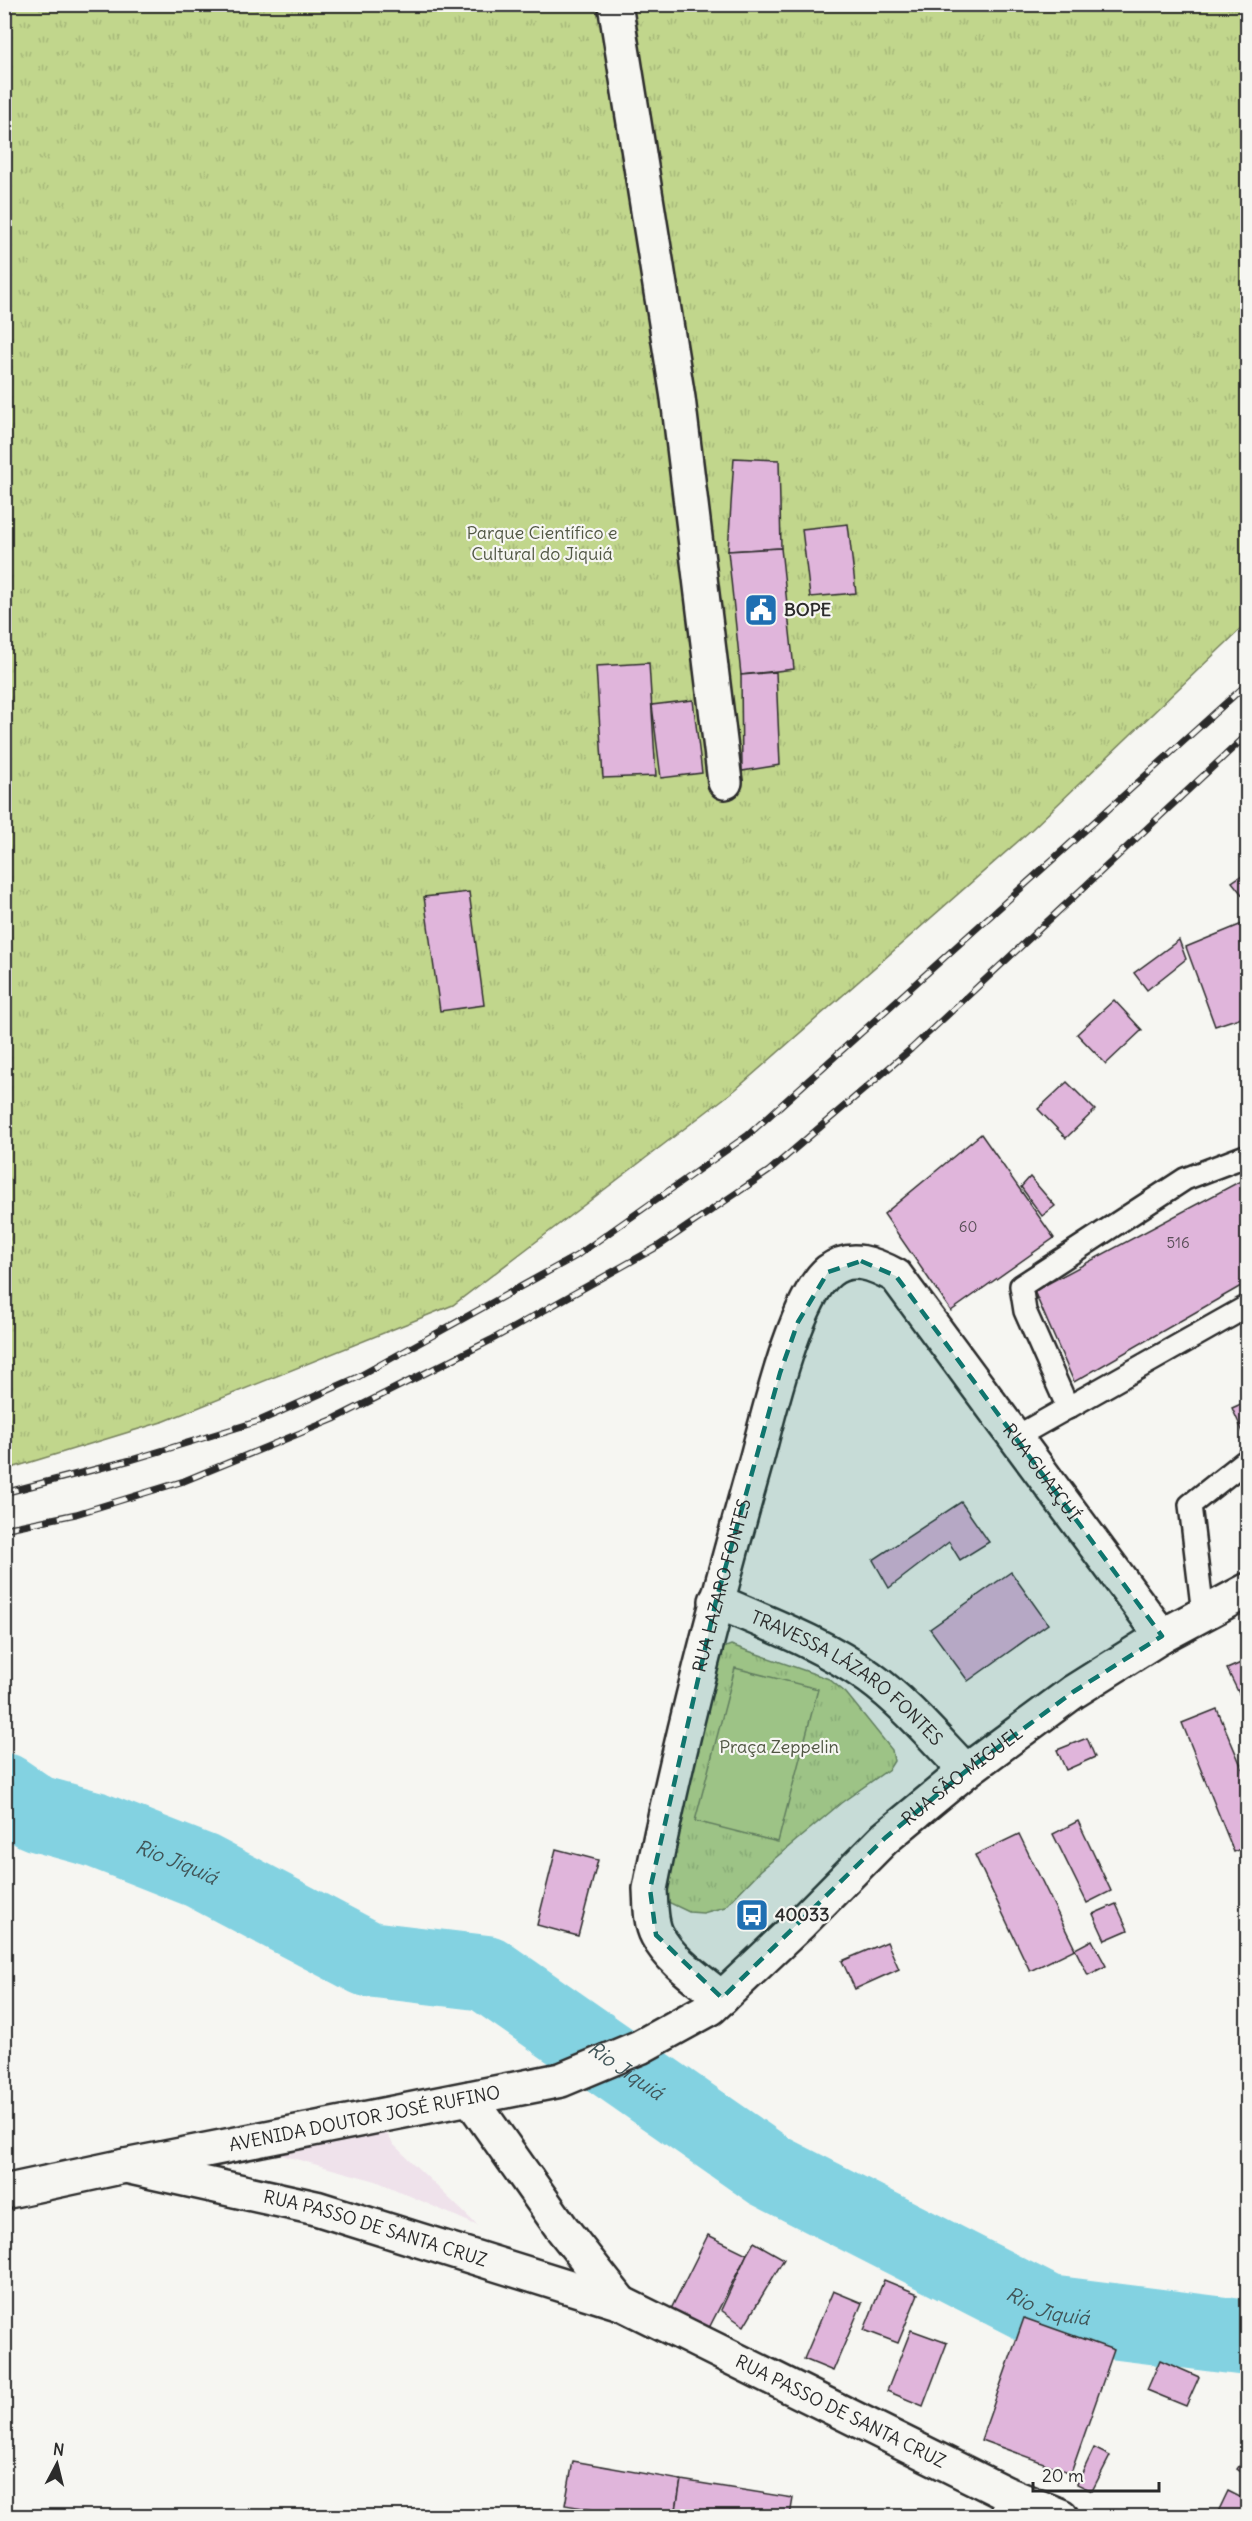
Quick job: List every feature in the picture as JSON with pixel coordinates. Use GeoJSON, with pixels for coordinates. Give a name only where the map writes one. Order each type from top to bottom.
{"type":"FeatureCollection","features":[{"type":"Feature","properties":{"kind":"street"},"geometry":{"type":"LineString","coordinates":[[615,4],[678,398],[725,782]]}},
{"type":"Feature","properties":{"kind":"street","name":"RUA LAZARO FONTES"},"geometry":{"type":"LineString","coordinates":[[716,2003],[656,1935],[651,1914],[650,1889],[716,1601],[780,1373],[798,1322],[812,1293],[828,1272],[845,1263],[861,1261],[876,1265],[896,1276],[922,1310]]}},
{"type":"Feature","properties":{"kind":"street","name":"RUA GUAIÇUÍ"},"geometry":{"type":"LineString","coordinates":[[922,1310],[1162,1636]]}},
{"type":"Feature","properties":{"kind":"street","name":"RUA SÃO MIGUEL"},"geometry":{"type":"LineString","coordinates":[[716,2003],[801,1923],[885,1838],[966,1771],[1073,1692],[1162,1636],[1248,1590]]}},
{"type":"Feature","properties":{"kind":"street","name":"TRAVESSA LÁZARO FONTES"},"geometry":{"type":"LineString","coordinates":[[716,1601],[817,1645],[870,1678],[907,1710],[966,1771]]}},
{"type":"Feature","properties":{"kind":"street","name":"AVENIDA DOUTOR JOSÉ RUFINO"},"geometry":{"type":"LineString","coordinates":[[4,2192],[561,2080],[640,2047],[716,2003]]}},
{"type":"Feature","properties":{"kind":"street","name":"RUA PASSO DE SANTA CRUZ"},"geometry":{"type":"LineString","coordinates":[[470,2098],[561,2226],[621,2303]]}},
{"type":"Feature","properties":{"kind":"street","name":"RUA PASSO DE SANTA CRUZ"},"geometry":{"type":"LineString","coordinates":[[125,2166],[316,2208],[621,2303],[1004,2505],[1062,2517]]}},
{"type":"Feature","properties":{"kind":"lane"},"geometry":{"type":"LineString","coordinates":[[1068,1408],[1025,1311],[1021,1286],[1185,1179],[1248,1155]]}},
{"type":"Feature","properties":{"kind":"lane"},"geometry":{"type":"LineString","coordinates":[[1016,1437],[1248,1306]]}},
{"type":"Feature","properties":{"kind":"lane"},"geometry":{"type":"LineString","coordinates":[[1203,1614],[1190,1505],[1248,1459]]}},
{"type":"Feature","properties":{"kind":"highlighted area"},"geometry":{"type":"Polygon","coordinates":[[[861,1261],[896,1276],[1162,1636],[1073,1692],[966,1771],[885,1838],[722,1998],[656,1935],[650,1889],[716,1601],[780,1373],[798,1322],[828,1272],[861,1261]]]}},
{"type":"Feature","properties":{"kind":"shaded area"},"geometry":{"type":"Polygon","coordinates":[[[381,2125],[394,2145],[478,2226],[376,2181],[241,2144],[381,2125]]]}},
{"type":"Feature","properties":{"kind":"green space","name":"Parque Científico e Cultural do Jiquiá"},"geometry":{"type":"Polygon","coordinates":[[[5,5],[1247,5],[1247,623],[1031,830],[735,1090],[453,1305],[165,1421],[5,1470],[5,5]]]}},
{"type":"Feature","properties":{"kind":"green space","name":"Praça Zeppelin"},"geometry":{"type":"Polygon","coordinates":[[[731,1645],[829,1679],[846,1693],[892,1750],[894,1761],[889,1769],[841,1803],[761,1870],[725,1907],[703,1913],[689,1912],[668,1902],[663,1895],[661,1870],[720,1649],[731,1645]]]}},
{"type":"Feature","properties":{"kind":"green space"},"geometry":{"type":"Polygon","coordinates":[[[735,1668],[818,1689],[778,1842],[695,1821],[735,1668]]]}},
{"type":"Feature","properties":{"kind":"building"},"geometry":{"type":"Polygon","coordinates":[[[734,458],[779,460],[781,548],[728,551],[734,458]]]}},
{"type":"Feature","properties":{"kind":"building"},"geometry":{"type":"Polygon","coordinates":[[[848,524],[856,593],[810,597],[802,529],[848,524]]]}},
{"type":"Feature","properties":{"kind":"building","name":"BOPE"},"geometry":{"type":"Polygon","coordinates":[[[781,548],[794,669],[741,675],[728,551],[781,548]]]}},
{"type":"Feature","properties":{"kind":"building"},"geometry":{"type":"Polygon","coordinates":[[[649,663],[656,776],[603,778],[596,666],[649,663]]]}},
{"type":"Feature","properties":{"kind":"building"},"geometry":{"type":"Polygon","coordinates":[[[776,672],[780,765],[742,771],[741,675],[776,672]]]}},
{"type":"Feature","properties":{"kind":"building"},"geometry":{"type":"Polygon","coordinates":[[[693,700],[702,773],[661,778],[652,705],[693,700]]]}},
{"type":"Feature","properties":{"kind":"building"},"geometry":{"type":"Polygon","coordinates":[[[1248,871],[1248,902],[1232,882],[1248,871]]]}},
{"type":"Feature","properties":{"kind":"building"},"geometry":{"type":"Polygon","coordinates":[[[469,892],[484,1005],[440,1011],[424,897],[469,892]]]}},
{"type":"Feature","properties":{"kind":"building"},"geometry":{"type":"Polygon","coordinates":[[[1242,924],[1248,935],[1248,1015],[1215,1026],[1186,947],[1242,924]]]}},
{"type":"Feature","properties":{"kind":"building"},"geometry":{"type":"Polygon","coordinates":[[[1179,940],[1186,959],[1147,990],[1134,973],[1179,940]]]}},
{"type":"Feature","properties":{"kind":"building"},"geometry":{"type":"Polygon","coordinates":[[[1114,1000],[1142,1030],[1106,1064],[1077,1034],[1114,1000]]]}},
{"type":"Feature","properties":{"kind":"building"},"geometry":{"type":"Polygon","coordinates":[[[1067,1082],[1095,1110],[1066,1138],[1038,1109],[1067,1082]]]}},
{"type":"Feature","properties":{"kind":"building"},"geometry":{"type":"Polygon","coordinates":[[[981,1134],[1054,1238],[951,1311],[884,1214],[981,1134]]]}},
{"type":"Feature","properties":{"kind":"building"},"geometry":{"type":"Polygon","coordinates":[[[1030,1177],[1055,1206],[1042,1216],[1021,1187],[1030,1177]]]}},
{"type":"Feature","properties":{"kind":"building"},"geometry":{"type":"Polygon","coordinates":[[[1248,1177],[1248,1282],[1074,1382],[1034,1291],[1248,1177]]]}},
{"type":"Feature","properties":{"kind":"building"},"geometry":{"type":"Polygon","coordinates":[[[1248,1401],[1248,1443],[1232,1408],[1248,1401]]]}},
{"type":"Feature","properties":{"kind":"building"},"geometry":{"type":"Polygon","coordinates":[[[961,1502],[989,1542],[960,1560],[949,1542],[889,1588],[873,1560],[961,1502]]]}},
{"type":"Feature","properties":{"kind":"building"},"geometry":{"type":"Polygon","coordinates":[[[1011,1572],[1048,1624],[968,1681],[930,1629],[1011,1572]]]}},
{"type":"Feature","properties":{"kind":"building"},"geometry":{"type":"Polygon","coordinates":[[[1248,1660],[1248,1712],[1227,1669],[1248,1660]]]}},
{"type":"Feature","properties":{"kind":"building"},"geometry":{"type":"Polygon","coordinates":[[[1217,1709],[1248,1782],[1248,1846],[1234,1852],[1182,1723],[1217,1709]]]}},
{"type":"Feature","properties":{"kind":"building"},"geometry":{"type":"Polygon","coordinates":[[[1087,1738],[1095,1757],[1066,1770],[1057,1750],[1087,1738]]]}},
{"type":"Feature","properties":{"kind":"building"},"geometry":{"type":"Polygon","coordinates":[[[1078,1821],[1111,1891],[1087,1903],[1053,1834],[1078,1821]]]}},
{"type":"Feature","properties":{"kind":"building"},"geometry":{"type":"Polygon","coordinates":[[[1019,1834],[1075,1949],[1030,1971],[975,1855],[1019,1834]]]}},
{"type":"Feature","properties":{"kind":"building"},"geometry":{"type":"Polygon","coordinates":[[[556,1849],[598,1860],[578,1936],[537,1925],[556,1849]]]}},
{"type":"Feature","properties":{"kind":"building"},"geometry":{"type":"Polygon","coordinates":[[[1116,1904],[1128,1930],[1105,1940],[1093,1914],[1116,1904]]]}},
{"type":"Feature","properties":{"kind":"building"},"geometry":{"type":"Polygon","coordinates":[[[1092,1940],[1106,1966],[1088,1975],[1075,1949],[1092,1940]]]}},
{"type":"Feature","properties":{"kind":"building"},"geometry":{"type":"Polygon","coordinates":[[[887,1942],[899,1969],[855,1989],[842,1961],[887,1942]]]}},
{"type":"Feature","properties":{"kind":"building"},"geometry":{"type":"Polygon","coordinates":[[[708,2235],[747,2254],[709,2328],[671,2309],[708,2235]]]}},
{"type":"Feature","properties":{"kind":"building"},"geometry":{"type":"Polygon","coordinates":[[[754,2242],[784,2259],[744,2326],[721,2310],[754,2242]]]}},
{"type":"Feature","properties":{"kind":"building"},"geometry":{"type":"Polygon","coordinates":[[[884,2280],[918,2294],[898,2343],[864,2330],[884,2280]]]}},
{"type":"Feature","properties":{"kind":"building"},"geometry":{"type":"Polygon","coordinates":[[[833,2291],[862,2303],[833,2371],[804,2359],[833,2291]]]}},
{"type":"Feature","properties":{"kind":"building"},"geometry":{"type":"Polygon","coordinates":[[[1024,2318],[1114,2350],[1071,2473],[981,2440],[1024,2318]]]}},
{"type":"Feature","properties":{"kind":"building"},"geometry":{"type":"Polygon","coordinates":[[[911,2330],[947,2343],[923,2406],[887,2391],[911,2330]]]}},
{"type":"Feature","properties":{"kind":"building"},"geometry":{"type":"Polygon","coordinates":[[[1160,2360],[1199,2377],[1186,2406],[1147,2390],[1160,2360]]]}},
{"type":"Feature","properties":{"kind":"building"},"geometry":{"type":"Polygon","coordinates":[[[1094,2448],[1110,2456],[1092,2491],[1077,2484],[1094,2448]]]}},
{"type":"Feature","properties":{"kind":"building"},"geometry":{"type":"Polygon","coordinates":[[[1248,2454],[1248,2477],[1237,2469],[1248,2454]]]}},
{"type":"Feature","properties":{"kind":"building"},"geometry":{"type":"Polygon","coordinates":[[[573,2461],[681,2480],[675,2516],[630,2516],[565,2505],[573,2461]]]}},
{"type":"Feature","properties":{"kind":"building"},"geometry":{"type":"Polygon","coordinates":[[[681,2480],[793,2498],[790,2516],[675,2516],[681,2480]]]}},
{"type":"Feature","properties":{"kind":"building"},"geometry":{"type":"Polygon","coordinates":[[[1228,2491],[1248,2501],[1248,2516],[1216,2516],[1228,2491]]]}},
{"type":"Feature","properties":{"kind":"waterway","name":"Rio Jiquiá"},"geometry":{"type":"LineString","coordinates":[[4,1791],[36,1813],[94,1829],[201,1871],[368,1959],[486,1973],[770,2171],[1048,2313],[1248,2338]]}},
{"type":"Feature","properties":{"kind":"railway"},"geometry":{"type":"LineString","coordinates":[[4,1493],[131,1460],[259,1421],[356,1378],[576,1256],[748,1135],[1248,683]]}},
{"type":"Feature","properties":{"kind":"railway"},"geometry":{"type":"LineString","coordinates":[[4,1529],[76,1514],[184,1481],[334,1419],[491,1340],[657,1247],[769,1171],[911,1049],[1248,734]]}},
{"type":"Feature","properties":{"kind":"place","name":"BOPE"},"geometry":{"type":"Point","coordinates":[761,610]}},
{"type":"Feature","properties":{"kind":"place","name":"40033"},"geometry":{"type":"Point","coordinates":[752,1915]}}]}
